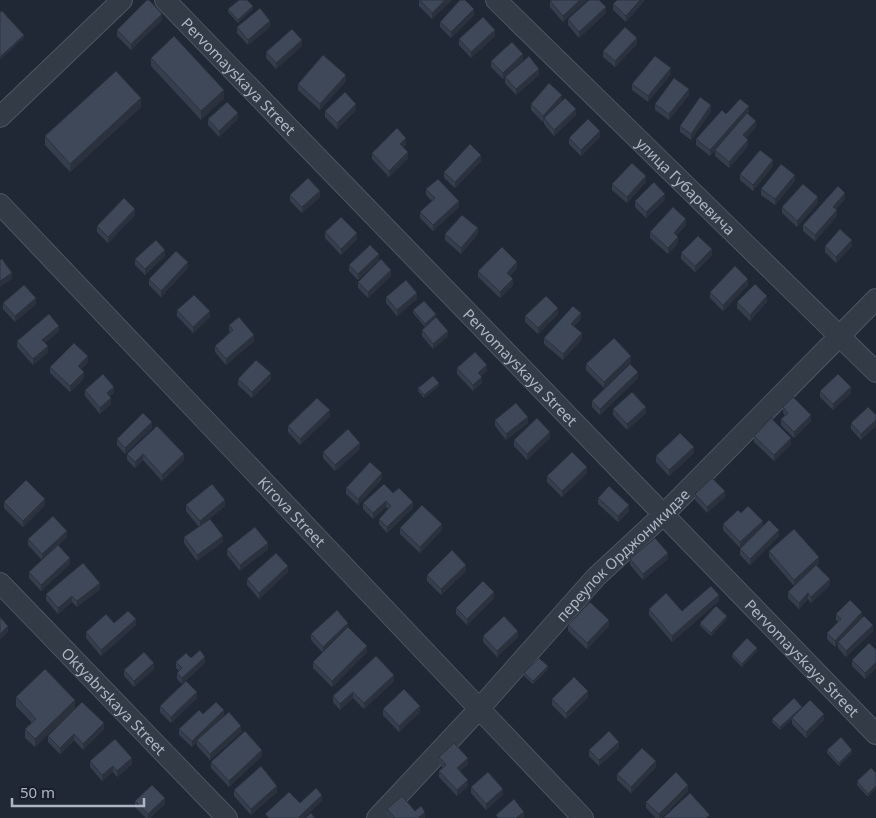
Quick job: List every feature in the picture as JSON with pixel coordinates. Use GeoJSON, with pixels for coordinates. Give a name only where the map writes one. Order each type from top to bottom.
{"type":"FeatureCollection","features":[{"type":"Feature","properties":{"kind":"street"},"geometry":{"type":"LineString","coordinates":[[0,117],[122,0]]}},
{"type":"Feature","properties":{"kind":"street","name":"Pervomayskaya Street"},"geometry":{"type":"LineString","coordinates":[[165,0],[876,734]]}},
{"type":"Feature","properties":{"kind":"street","name":"улица Губаревича"},"geometry":{"type":"LineString","coordinates":[[496,0],[876,372]]}},
{"type":"Feature","properties":{"kind":"street","name":"Kirova Street"},"geometry":{"type":"LineString","coordinates":[[0,204],[583,818]]}},
{"type":"Feature","properties":{"kind":"street","name":"переулок Орджоникидзе"},"geometry":{"type":"LineString","coordinates":[[377,818],[479,709],[596,577],[664,514],[876,298]]}},
{"type":"Feature","properties":{"kind":"street","name":"Oktyabrskaya Street"},"geometry":{"type":"LineString","coordinates":[[0,583],[227,818]]}},
{"type":"Feature","properties":{"kind":"building"},"geometry":{"type":"Polygon","coordinates":[[[147,0],[162,14],[131,44],[117,30],[147,0]]]}},
{"type":"Feature","properties":{"kind":"building"},"geometry":{"type":"Polygon","coordinates":[[[239,0],[247,0],[253,6],[238,20],[228,9],[239,0]]]}},
{"type":"Feature","properties":{"kind":"building"},"geometry":{"type":"Polygon","coordinates":[[[420,0],[445,0],[432,13],[420,0]]]}},
{"type":"Feature","properties":{"kind":"building"},"geometry":{"type":"Polygon","coordinates":[[[460,0],[465,0],[474,9],[451,32],[440,22],[460,0]]]}},
{"type":"Feature","properties":{"kind":"building"},"geometry":{"type":"Polygon","coordinates":[[[580,0],[563,16],[550,1],[580,0]]]}},
{"type":"Feature","properties":{"kind":"building"},"geometry":{"type":"Polygon","coordinates":[[[589,0],[599,0],[606,7],[579,32],[568,19],[589,0]]]}},
{"type":"Feature","properties":{"kind":"building"},"geometry":{"type":"Polygon","coordinates":[[[617,0],[640,0],[626,16],[613,4],[617,0]]]}},
{"type":"Feature","properties":{"kind":"building"},"geometry":{"type":"Polygon","coordinates":[[[260,8],[270,21],[248,40],[237,27],[260,8]]]}},
{"type":"Feature","properties":{"kind":"building"},"geometry":{"type":"Polygon","coordinates":[[[2,11],[24,35],[0,57],[0,12],[2,11]]]}},
{"type":"Feature","properties":{"kind":"building"},"geometry":{"type":"Polygon","coordinates":[[[483,17],[495,30],[471,52],[459,39],[483,17]]]}},
{"type":"Feature","properties":{"kind":"building"},"geometry":{"type":"Polygon","coordinates":[[[625,27],[637,38],[615,61],[603,51],[625,27]]]}},
{"type":"Feature","properties":{"kind":"building"},"geometry":{"type":"Polygon","coordinates":[[[292,29],[302,40],[276,63],[266,52],[292,29]]]}},
{"type":"Feature","properties":{"kind":"building"},"geometry":{"type":"Polygon","coordinates":[[[174,36],[224,90],[201,111],[151,58],[174,36]]]}},
{"type":"Feature","properties":{"kind":"building"},"geometry":{"type":"Polygon","coordinates":[[[512,42],[523,54],[503,73],[491,61],[512,42]]]}},
{"type":"Feature","properties":{"kind":"building"},"geometry":{"type":"Polygon","coordinates":[[[323,55],[346,75],[320,104],[298,84],[323,55]]]}},
{"type":"Feature","properties":{"kind":"building"},"geometry":{"type":"Polygon","coordinates":[[[529,56],[539,69],[516,89],[505,77],[529,56]]]}},
{"type":"Feature","properties":{"kind":"building"},"geometry":{"type":"Polygon","coordinates":[[[655,56],[671,68],[648,96],[632,84],[655,56]]]}},
{"type":"Feature","properties":{"kind":"building"},"geometry":{"type":"Polygon","coordinates":[[[116,71],[141,98],[70,164],[45,136],[116,71]]]}},
{"type":"Feature","properties":{"kind":"building"},"geometry":{"type":"Polygon","coordinates":[[[674,78],[689,89],[669,114],[655,104],[674,78]]]}},
{"type":"Feature","properties":{"kind":"building"},"geometry":{"type":"Polygon","coordinates":[[[549,83],[562,95],[543,116],[531,104],[549,83]]]}},
{"type":"Feature","properties":{"kind":"building"},"geometry":{"type":"Polygon","coordinates":[[[345,92],[356,104],[337,123],[325,111],[345,92]]]}},
{"type":"Feature","properties":{"kind":"building"},"geometry":{"type":"Polygon","coordinates":[[[700,97],[711,105],[691,134],[680,126],[700,97]]]}},
{"type":"Feature","properties":{"kind":"building"},"geometry":{"type":"Polygon","coordinates":[[[565,98],[576,109],[554,130],[544,118],[565,98]]]}},
{"type":"Feature","properties":{"kind":"building"},"geometry":{"type":"Polygon","coordinates":[[[740,99],[749,106],[710,150],[696,139],[722,110],[726,114],[740,99]]]}},
{"type":"Feature","properties":{"kind":"building"},"geometry":{"type":"Polygon","coordinates":[[[227,102],[238,113],[219,131],[208,119],[227,102]]]}},
{"type":"Feature","properties":{"kind":"building"},"geometry":{"type":"Polygon","coordinates":[[[747,113],[756,121],[743,135],[748,140],[729,162],[715,150],[747,113]]]}},
{"type":"Feature","properties":{"kind":"building"},"geometry":{"type":"Polygon","coordinates":[[[588,119],[600,131],[581,150],[569,138],[588,119]]]}},
{"type":"Feature","properties":{"kind":"building"},"geometry":{"type":"Polygon","coordinates":[[[397,128],[406,138],[400,144],[408,152],[389,171],[372,153],[397,128]]]}},
{"type":"Feature","properties":{"kind":"building"},"geometry":{"type":"Polygon","coordinates":[[[470,144],[481,155],[455,182],[444,172],[470,144]]]}},
{"type":"Feature","properties":{"kind":"building"},"geometry":{"type":"Polygon","coordinates":[[[760,150],[773,160],[753,185],[740,174],[760,150]]]}},
{"type":"Feature","properties":{"kind":"building"},"geometry":{"type":"Polygon","coordinates":[[[632,163],[646,176],[627,197],[612,184],[632,163]]]}},
{"type":"Feature","properties":{"kind":"building"},"geometry":{"type":"Polygon","coordinates":[[[781,164],[795,175],[775,199],[761,189],[781,164]]]}},
{"type":"Feature","properties":{"kind":"building"},"geometry":{"type":"Polygon","coordinates":[[[308,178],[320,191],[302,207],[290,195],[308,178]]]}},
{"type":"Feature","properties":{"kind":"building"},"geometry":{"type":"Polygon","coordinates":[[[438,179],[459,201],[433,225],[420,212],[435,198],[426,189],[438,179]]]}},
{"type":"Feature","properties":{"kind":"building"},"geometry":{"type":"Polygon","coordinates":[[[654,182],[665,194],[646,212],[635,201],[654,182]]]}},
{"type":"Feature","properties":{"kind":"building"},"geometry":{"type":"Polygon","coordinates":[[[803,184],[818,197],[797,221],[782,207],[803,184]]]}},
{"type":"Feature","properties":{"kind":"building"},"geometry":{"type":"Polygon","coordinates":[[[838,186],[845,193],[833,207],[837,210],[815,235],[803,225],[838,186]]]}},
{"type":"Feature","properties":{"kind":"building"},"geometry":{"type":"Polygon","coordinates":[[[124,198],[135,209],[108,237],[97,226],[124,198]]]}},
{"type":"Feature","properties":{"kind":"building"},"geometry":{"type":"Polygon","coordinates":[[[673,207],[686,219],[674,233],[678,237],[668,248],[650,232],[673,207]]]}},
{"type":"Feature","properties":{"kind":"building"},"geometry":{"type":"Polygon","coordinates":[[[462,215],[478,228],[461,248],[445,234],[462,215]]]}},
{"type":"Feature","properties":{"kind":"building"},"geometry":{"type":"Polygon","coordinates":[[[341,217],[357,233],[341,249],[325,232],[341,217]]]}},
{"type":"Feature","properties":{"kind":"building"},"geometry":{"type":"Polygon","coordinates":[[[840,229],[852,240],[836,257],[825,246],[840,229]]]}},
{"type":"Feature","properties":{"kind":"building"},"geometry":{"type":"Polygon","coordinates":[[[698,236],[712,249],[695,266],[681,253],[698,236]]]}},
{"type":"Feature","properties":{"kind":"building"},"geometry":{"type":"Polygon","coordinates":[[[156,240],[165,250],[145,269],[135,259],[156,240]]]}},
{"type":"Feature","properties":{"kind":"building"},"geometry":{"type":"Polygon","coordinates":[[[370,245],[379,254],[358,274],[349,265],[370,245]]]}},
{"type":"Feature","properties":{"kind":"building"},"geometry":{"type":"Polygon","coordinates":[[[502,247],[517,262],[507,273],[513,279],[500,292],[478,271],[502,247]]]}},
{"type":"Feature","properties":{"kind":"building"},"geometry":{"type":"Polygon","coordinates":[[[176,251],[188,262],[161,291],[149,279],[176,251]]]}},
{"type":"Feature","properties":{"kind":"building"},"geometry":{"type":"Polygon","coordinates":[[[2,259],[12,273],[0,281],[0,260],[2,259]]]}},
{"type":"Feature","properties":{"kind":"building"},"geometry":{"type":"Polygon","coordinates":[[[381,259],[391,270],[368,292],[358,282],[381,259]]]}},
{"type":"Feature","properties":{"kind":"building"},"geometry":{"type":"Polygon","coordinates":[[[735,266],[748,279],[723,305],[710,292],[735,266]]]}},
{"type":"Feature","properties":{"kind":"building"},"geometry":{"type":"Polygon","coordinates":[[[406,280],[417,293],[397,310],[386,297],[406,280]]]}},
{"type":"Feature","properties":{"kind":"building"},"geometry":{"type":"Polygon","coordinates":[[[755,284],[767,296],[750,315],[737,302],[755,284]]]}},
{"type":"Feature","properties":{"kind":"building"},"geometry":{"type":"Polygon","coordinates":[[[24,285],[36,298],[15,316],[3,303],[24,285]]]}},
{"type":"Feature","properties":{"kind":"building"},"geometry":{"type":"Polygon","coordinates":[[[194,295],[210,311],[193,327],[177,310],[194,295]]]}},
{"type":"Feature","properties":{"kind":"building"},"geometry":{"type":"Polygon","coordinates":[[[546,296],[558,308],[538,328],[525,316],[546,296]]]}},
{"type":"Feature","properties":{"kind":"building"},"geometry":{"type":"Polygon","coordinates":[[[424,301],[436,314],[425,324],[413,310],[424,301]]]}},
{"type":"Feature","properties":{"kind":"building"},"geometry":{"type":"Polygon","coordinates":[[[573,306],[581,313],[571,324],[582,333],[563,354],[544,338],[573,306]]]}},
{"type":"Feature","properties":{"kind":"building"},"geometry":{"type":"Polygon","coordinates":[[[49,314],[59,326],[42,340],[48,346],[33,359],[17,341],[49,314]]]}},
{"type":"Feature","properties":{"kind":"building"},"geometry":{"type":"Polygon","coordinates":[[[239,317],[254,335],[226,359],[215,346],[233,330],[229,325],[239,317]]]}},
{"type":"Feature","properties":{"kind":"building"},"geometry":{"type":"Polygon","coordinates":[[[436,317],[448,331],[433,344],[422,330],[436,317]]]}},
{"type":"Feature","properties":{"kind":"building"},"geometry":{"type":"Polygon","coordinates":[[[614,338],[631,356],[604,382],[586,364],[614,338]]]}},
{"type":"Feature","properties":{"kind":"building"},"geometry":{"type":"Polygon","coordinates":[[[74,343],[88,356],[78,366],[84,372],[70,386],[50,367],[74,343]]]}},
{"type":"Feature","properties":{"kind":"building"},"geometry":{"type":"Polygon","coordinates":[[[475,352],[487,365],[478,373],[482,377],[473,385],[457,368],[475,352]]]}},
{"type":"Feature","properties":{"kind":"building"},"geometry":{"type":"Polygon","coordinates":[[[256,360],[271,373],[252,392],[238,379],[256,360]]]}},
{"type":"Feature","properties":{"kind":"building"},"geometry":{"type":"Polygon","coordinates":[[[630,364],[638,372],[600,409],[592,401],[630,364]]]}},
{"type":"Feature","properties":{"kind":"building"},"geometry":{"type":"Polygon","coordinates":[[[103,374],[114,387],[107,393],[111,398],[100,408],[85,390],[103,374]]]}},
{"type":"Feature","properties":{"kind":"building"},"geometry":{"type":"Polygon","coordinates":[[[838,374],[851,387],[833,404],[820,391],[838,374]]]}},
{"type":"Feature","properties":{"kind":"building"},"geometry":{"type":"Polygon","coordinates":[[[433,376],[439,383],[424,395],[418,388],[433,376]]]}},
{"type":"Feature","properties":{"kind":"building"},"geometry":{"type":"Polygon","coordinates":[[[632,392],[646,407],[627,424],[613,409],[632,392]]]}},
{"type":"Feature","properties":{"kind":"building"},"geometry":{"type":"Polygon","coordinates":[[[793,397],[811,415],[794,432],[781,419],[788,413],[783,407],[793,397]]]}},
{"type":"Feature","properties":{"kind":"building"},"geometry":{"type":"Polygon","coordinates":[[[317,398],[330,410],[300,439],[288,426],[317,398]]]}},
{"type":"Feature","properties":{"kind":"building"},"geometry":{"type":"Polygon","coordinates":[[[516,403],[528,417],[506,434],[495,420],[516,403]]]}},
{"type":"Feature","properties":{"kind":"building"},"geometry":{"type":"Polygon","coordinates":[[[868,407],[876,415],[876,420],[861,434],[851,423],[868,407]]]}},
{"type":"Feature","properties":{"kind":"building"},"geometry":{"type":"Polygon","coordinates":[[[143,413],[152,422],[125,448],[117,439],[143,413]]]}},
{"type":"Feature","properties":{"kind":"building"},"geometry":{"type":"Polygon","coordinates":[[[537,418],[550,432],[527,454],[514,440],[537,418]]]}},
{"type":"Feature","properties":{"kind":"building"},"geometry":{"type":"Polygon","coordinates":[[[771,418],[791,438],[774,455],[754,436],[771,418]]]}},
{"type":"Feature","properties":{"kind":"building"},"geometry":{"type":"Polygon","coordinates":[[[157,426],[184,454],[162,475],[143,454],[135,462],[127,454],[157,426]]]}},
{"type":"Feature","properties":{"kind":"building"},"geometry":{"type":"Polygon","coordinates":[[[348,429],[360,443],[335,465],[323,452],[348,429]]]}},
{"type":"Feature","properties":{"kind":"building"},"geometry":{"type":"Polygon","coordinates":[[[680,433],[694,447],[669,470],[656,456],[680,433]]]}},
{"type":"Feature","properties":{"kind":"building"},"geometry":{"type":"Polygon","coordinates":[[[572,452],[587,467],[562,491],[547,476],[572,452]]]}},
{"type":"Feature","properties":{"kind":"building"},"geometry":{"type":"Polygon","coordinates":[[[370,462],[382,473],[358,499],[346,488],[370,462]]]}},
{"type":"Feature","properties":{"kind":"building"},"geometry":{"type":"Polygon","coordinates":[[[712,478],[725,491],[707,507],[695,494],[712,478]]]}},
{"type":"Feature","properties":{"kind":"building"},"geometry":{"type":"Polygon","coordinates":[[[26,480],[45,499],[23,521],[4,502],[26,480]]]}},
{"type":"Feature","properties":{"kind":"building"},"geometry":{"type":"Polygon","coordinates":[[[212,484],[225,500],[200,521],[186,505],[212,484]]]}},
{"type":"Feature","properties":{"kind":"building"},"geometry":{"type":"Polygon","coordinates":[[[384,484],[393,493],[399,488],[413,502],[387,527],[379,519],[391,506],[386,501],[373,513],[363,503],[384,484]]]}},
{"type":"Feature","properties":{"kind":"building"},"geometry":{"type":"Polygon","coordinates":[[[609,486],[629,505],[618,516],[598,498],[609,486]]]}},
{"type":"Feature","properties":{"kind":"building"},"geometry":{"type":"Polygon","coordinates":[[[422,505],[442,524],[420,547],[400,528],[422,505]]]}},
{"type":"Feature","properties":{"kind":"building"},"geometry":{"type":"Polygon","coordinates":[[[748,506],[763,521],[740,542],[723,524],[738,510],[741,513],[748,506]]]}},
{"type":"Feature","properties":{"kind":"building"},"geometry":{"type":"Polygon","coordinates":[[[53,516],[67,531],[42,554],[28,539],[53,516]]]}},
{"type":"Feature","properties":{"kind":"building"},"geometry":{"type":"Polygon","coordinates":[[[210,519],[223,536],[197,555],[184,537],[210,519]]]}},
{"type":"Feature","properties":{"kind":"building"},"geometry":{"type":"Polygon","coordinates":[[[769,520],[779,530],[750,559],[740,549],[769,520]]]}},
{"type":"Feature","properties":{"kind":"building"},"geometry":{"type":"Polygon","coordinates":[[[255,527],[268,543],[240,565],[227,549],[255,527]]]}},
{"type":"Feature","properties":{"kind":"building"},"geometry":{"type":"Polygon","coordinates":[[[794,529],[819,557],[794,580],[769,551],[794,529]]]}},
{"type":"Feature","properties":{"kind":"building"},"geometry":{"type":"Polygon","coordinates":[[[655,538],[668,553],[643,574],[630,559],[655,538]]]}},
{"type":"Feature","properties":{"kind":"building"},"geometry":{"type":"Polygon","coordinates":[[[58,545],[70,558],[41,585],[29,572],[58,545]]]}},
{"type":"Feature","properties":{"kind":"building"},"geometry":{"type":"Polygon","coordinates":[[[452,550],[466,565],[441,589],[427,575],[452,550]]]}},
{"type":"Feature","properties":{"kind":"building"},"geometry":{"type":"Polygon","coordinates":[[[276,553],[288,566],[259,593],[247,579],[276,553]]]}},
{"type":"Feature","properties":{"kind":"building"},"geometry":{"type":"Polygon","coordinates":[[[83,563],[100,583],[77,601],[72,596],[58,608],[46,594],[83,563]]]}},
{"type":"Feature","properties":{"kind":"building"},"geometry":{"type":"Polygon","coordinates":[[[816,565],[830,579],[811,597],[808,593],[799,603],[788,592],[816,565]]]}},
{"type":"Feature","properties":{"kind":"building"},"geometry":{"type":"Polygon","coordinates":[[[483,581],[494,592],[467,619],[456,608],[483,581]]]}},
{"type":"Feature","properties":{"kind":"building"},"geometry":{"type":"Polygon","coordinates":[[[711,586],[719,595],[672,636],[649,609],[666,593],[682,611],[711,586]]]}},
{"type":"Feature","properties":{"kind":"building"},"geometry":{"type":"Polygon","coordinates":[[[850,600],[862,612],[835,641],[827,633],[841,619],[836,614],[850,600]]]}},
{"type":"Feature","properties":{"kind":"building"},"geometry":{"type":"Polygon","coordinates":[[[590,602],[609,620],[587,643],[568,625],[590,602]]]}},
{"type":"Feature","properties":{"kind":"building"},"geometry":{"type":"Polygon","coordinates":[[[716,606],[727,616],[711,633],[700,623],[716,606]]]}},
{"type":"Feature","properties":{"kind":"building"},"geometry":{"type":"Polygon","coordinates":[[[337,610],[348,623],[323,647],[311,634],[337,610]]]}},
{"type":"Feature","properties":{"kind":"building"},"geometry":{"type":"Polygon","coordinates":[[[128,611],[136,619],[101,650],[86,632],[106,614],[114,623],[128,611]]]}},
{"type":"Feature","properties":{"kind":"building"},"geometry":{"type":"Polygon","coordinates":[[[504,616],[518,631],[497,651],[483,636],[504,616]]]}},
{"type":"Feature","properties":{"kind":"building"},"geometry":{"type":"Polygon","coordinates":[[[864,616],[873,625],[846,651],[838,642],[864,616]]]}},
{"type":"Feature","properties":{"kind":"building"},"geometry":{"type":"Polygon","coordinates":[[[0,617],[8,626],[0,634],[0,617]]]}},
{"type":"Feature","properties":{"kind":"building"},"geometry":{"type":"Polygon","coordinates":[[[348,627],[367,646],[332,681],[313,662],[348,627]]]}},
{"type":"Feature","properties":{"kind":"building"},"geometry":{"type":"Polygon","coordinates":[[[747,638],[757,648],[742,664],[732,654],[747,638]]]}},
{"type":"Feature","properties":{"kind":"building"},"geometry":{"type":"Polygon","coordinates":[[[869,643],[876,650],[876,662],[865,673],[852,660],[869,643]]]}},
{"type":"Feature","properties":{"kind":"building"},"geometry":{"type":"Polygon","coordinates":[[[200,650],[205,657],[182,678],[177,673],[182,668],[176,662],[186,653],[191,658],[200,650]]]}},
{"type":"Feature","properties":{"kind":"building"},"geometry":{"type":"Polygon","coordinates":[[[144,652],[154,663],[134,681],[124,670],[144,652]]]}},
{"type":"Feature","properties":{"kind":"building"},"geometry":{"type":"Polygon","coordinates":[[[376,656],[394,675],[364,703],[353,692],[340,704],[333,696],[376,656]]]}},
{"type":"Feature","properties":{"kind":"building"},"geometry":{"type":"Polygon","coordinates":[[[539,658],[548,666],[533,681],[524,673],[539,658]]]}},
{"type":"Feature","properties":{"kind":"building"},"geometry":{"type":"Polygon","coordinates":[[[45,669],[75,700],[35,739],[25,729],[36,719],[16,697],[45,669]]]}},
{"type":"Feature","properties":{"kind":"building"},"geometry":{"type":"Polygon","coordinates":[[[574,677],[588,691],[566,713],[552,699],[574,677]]]}},
{"type":"Feature","properties":{"kind":"building"},"geometry":{"type":"Polygon","coordinates":[[[186,681],[197,692],[171,717],[160,706],[186,681]]]}},
{"type":"Feature","properties":{"kind":"building"},"geometry":{"type":"Polygon","coordinates":[[[404,689],[420,706],[399,726],[383,709],[404,689]]]}},
{"type":"Feature","properties":{"kind":"building"},"geometry":{"type":"Polygon","coordinates":[[[794,698],[802,707],[780,727],[772,719],[794,698]]]}},
{"type":"Feature","properties":{"kind":"building"},"geometry":{"type":"Polygon","coordinates":[[[810,700],[824,714],[806,732],[792,718],[810,700]]]}},
{"type":"Feature","properties":{"kind":"building"},"geometry":{"type":"Polygon","coordinates":[[[82,702],[104,723],[83,744],[74,734],[60,748],[48,736],[82,702]]]}},
{"type":"Feature","properties":{"kind":"building"},"geometry":{"type":"Polygon","coordinates":[[[216,702],[224,710],[192,741],[179,729],[199,710],[203,714],[216,702]]]}},
{"type":"Feature","properties":{"kind":"building"},"geometry":{"type":"Polygon","coordinates":[[[229,712],[241,726],[210,754],[197,740],[229,712]]]}},
{"type":"Feature","properties":{"kind":"building"},"geometry":{"type":"Polygon","coordinates":[[[245,731],[262,750],[229,781],[211,762],[245,731]]]}},
{"type":"Feature","properties":{"kind":"building"},"geometry":{"type":"Polygon","coordinates":[[[609,731],[619,742],[599,760],[589,750],[609,731]]]}},
{"type":"Feature","properties":{"kind":"building"},"geometry":{"type":"Polygon","coordinates":[[[841,737],[852,750],[839,763],[827,750],[841,737]]]}},
{"type":"Feature","properties":{"kind":"building"},"geometry":{"type":"Polygon","coordinates":[[[115,739],[132,758],[117,771],[113,766],[102,775],[90,761],[115,739]]]}},
{"type":"Feature","properties":{"kind":"building"},"geometry":{"type":"Polygon","coordinates":[[[454,743],[468,758],[457,768],[468,780],[457,790],[439,771],[446,765],[439,757],[454,743]]]}},
{"type":"Feature","properties":{"kind":"building"},"geometry":{"type":"Polygon","coordinates":[[[642,748],[656,761],[631,787],[617,774],[642,748]]]}},
{"type":"Feature","properties":{"kind":"building"},"geometry":{"type":"Polygon","coordinates":[[[261,766],[277,786],[251,809],[234,790],[261,766]]]}},
{"type":"Feature","properties":{"kind":"building"},"geometry":{"type":"Polygon","coordinates":[[[871,768],[876,773],[876,786],[868,794],[857,781],[871,768]]]}},
{"type":"Feature","properties":{"kind":"building"},"geometry":{"type":"Polygon","coordinates":[[[488,772],[503,789],[486,804],[471,787],[488,772]]]}},
{"type":"Feature","properties":{"kind":"building"},"geometry":{"type":"Polygon","coordinates":[[[676,772],[688,785],[659,814],[646,802],[676,772]]]}},
{"type":"Feature","properties":{"kind":"building"},"geometry":{"type":"Polygon","coordinates":[[[152,785],[165,798],[148,814],[135,801],[152,785]]]}},
{"type":"Feature","properties":{"kind":"building"},"geometry":{"type":"Polygon","coordinates":[[[316,788],[322,795],[298,818],[269,818],[265,814],[289,792],[300,803],[316,788]]]}},
{"type":"Feature","properties":{"kind":"building"},"geometry":{"type":"Polygon","coordinates":[[[690,793],[710,815],[706,818],[663,818],[690,793]]]}},
{"type":"Feature","properties":{"kind":"building"},"geometry":{"type":"Polygon","coordinates":[[[402,796],[415,811],[421,806],[425,812],[418,818],[395,818],[387,809],[402,796]]]}},
{"type":"Feature","properties":{"kind":"building"},"geometry":{"type":"Polygon","coordinates":[[[514,799],[524,812],[516,818],[498,818],[496,815],[514,799]]]}},
{"type":"Feature","properties":{"kind":"building"},"geometry":{"type":"Polygon","coordinates":[[[311,813],[315,818],[305,818],[311,813]]]}}]}
